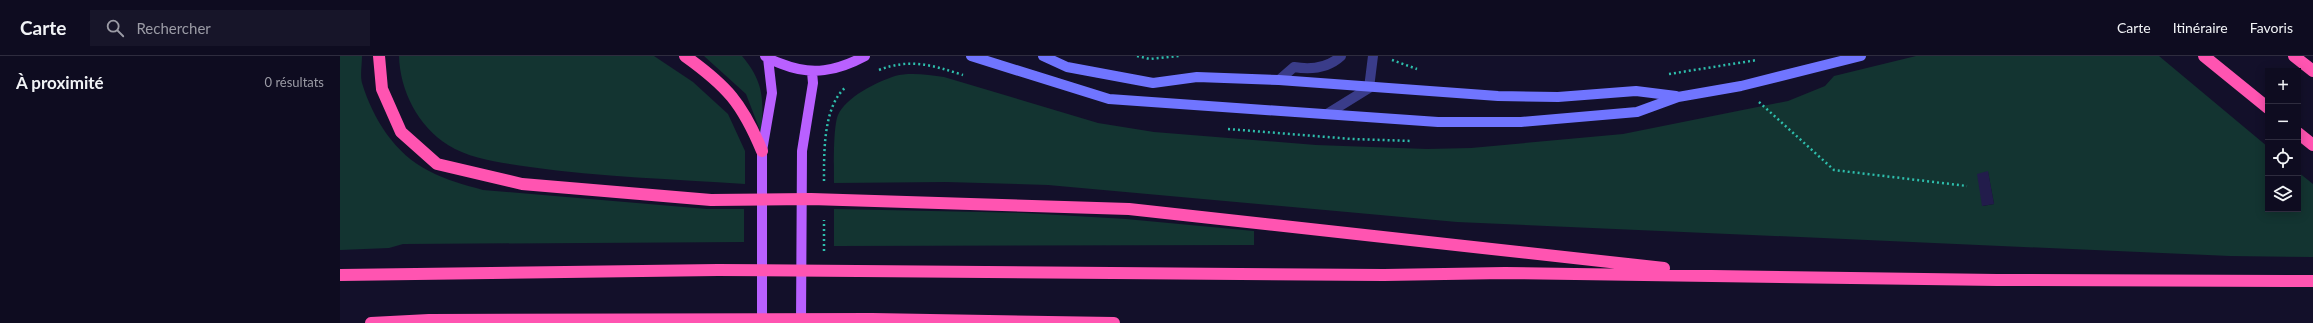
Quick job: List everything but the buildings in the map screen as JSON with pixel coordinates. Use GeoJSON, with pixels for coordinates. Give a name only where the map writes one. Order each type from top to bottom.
{"type":"FeatureCollection","features":[{"type":"Feature","properties":{"kind":"highway"},"geometry":{"type":"LineString","coordinates":[[378,56],[382,89],[401,132],[437,164],[522,184],[711,200],[811,198],[1129,209],[1733,276]]}},
{"type":"Feature","properties":{"kind":"highway"},"geometry":{"type":"LineString","coordinates":[[685,56],[715,77],[736,100],[749,120],[762,151]]}},
{"type":"Feature","properties":{"kind":"highway"},"geometry":{"type":"LineString","coordinates":[[2204,56],[2265,106]]}},
{"type":"Feature","properties":{"kind":"highway"},"geometry":{"type":"LineString","coordinates":[[2294,56],[2313,71]]}},
{"type":"Feature","properties":{"kind":"highway"},"geometry":{"type":"LineString","coordinates":[[2301,135],[2313,145]]}},
{"type":"Feature","properties":{"kind":"highway"},"geometry":{"type":"LineString","coordinates":[[340,276],[726,270],[2313,281]]}},
{"type":"Feature","properties":{"kind":"highway"},"geometry":{"type":"LineString","coordinates":[[371,323],[429,320],[872,319],[1114,323]]}},
{"type":"Feature","properties":{"kind":"main road"},"geometry":{"type":"LineString","coordinates":[[767,57],[795,69],[812,72],[837,68],[865,56]]}},
{"type":"Feature","properties":{"kind":"main road"},"geometry":{"type":"LineString","coordinates":[[972,56],[1109,99],[1210,108],[1438,122],[1521,122],[1637,112],[1678,96],[1741,86],[1861,56]]}},
{"type":"Feature","properties":{"kind":"main road"},"geometry":{"type":"LineString","coordinates":[[1044,56],[1067,67],[1153,83],[1197,77],[1279,80],[1369,88],[1498,96],[1558,97],[1636,91],[1678,96]]}},
{"type":"Feature","properties":{"kind":"main road"},"geometry":{"type":"LineString","coordinates":[[762,323],[762,151],[772,93],[767,57]]}},
{"type":"Feature","properties":{"kind":"main road"},"geometry":{"type":"LineString","coordinates":[[801,323],[802,151],[812,83],[812,72]]}},
{"type":"Feature","properties":{"kind":"lane"},"geometry":{"type":"LineString","coordinates":[[1279,80],[1294,67],[1309,69],[1333,64],[1341,56]]}},
{"type":"Feature","properties":{"kind":"lane"},"geometry":{"type":"LineString","coordinates":[[1327,114],[1369,88],[1373,56]]}},
{"type":"Feature","properties":{"kind":"path"},"geometry":{"type":"LineString","coordinates":[[1137,56],[1150,59],[1179,56]]}},
{"type":"Feature","properties":{"kind":"path"},"geometry":{"type":"LineString","coordinates":[[1388,59],[1425,72]]}},
{"type":"Feature","properties":{"kind":"path"},"geometry":{"type":"LineString","coordinates":[[1741,86],[1834,170],[1967,186]]}},
{"type":"Feature","properties":{"kind":"path"},"geometry":{"type":"LineString","coordinates":[[824,151],[824,182]]}},
{"type":"Feature","properties":{"kind":"path"},"geometry":{"type":"LineString","coordinates":[[824,214],[824,253]]}},
{"type":"Feature","properties":{"kind":"green space"},"geometry":{"type":"Polygon","coordinates":[[[340,56],[362,56],[362,83],[372,110],[379,122],[396,145],[406,155],[417,164],[435,174],[483,190],[707,209],[744,209],[744,242],[403,244],[389,248],[340,250],[340,56]]]}},
{"type":"Feature","properties":{"kind":"green space"},"geometry":{"type":"Polygon","coordinates":[[[399,56],[654,56],[693,82],[728,114],[745,151],[745,184],[557,170],[499,162],[467,154],[448,145],[437,137],[420,118],[407,95],[400,69],[399,56]]]}},
{"type":"Feature","properties":{"kind":"green space"},"geometry":{"type":"Polygon","coordinates":[[[704,56],[742,56],[749,65],[755,74],[761,92],[761,133],[746,94],[704,56]]]}},
{"type":"Feature","properties":{"kind":"green space"},"geometry":{"type":"Polygon","coordinates":[[[1916,56],[2159,56],[2265,144],[2265,212],[2301,212],[2301,174],[2313,184],[2313,257],[2230,256],[1457,222],[1048,185],[946,182],[834,183],[835,129],[838,115],[842,108],[855,96],[880,82],[895,76],[907,74],[944,77],[1098,123],[1154,132],[1316,145],[1427,149],[1471,148],[1623,134],[1788,101],[1825,86],[1834,76],[1916,56]],[[1988,172],[1983,206],[1994,204],[1988,172]]]}},
{"type":"Feature","properties":{"kind":"green space"},"geometry":{"type":"Polygon","coordinates":[[[834,209],[1024,213],[1126,219],[1254,231],[1254,245],[834,246],[834,209]]]}}]}
